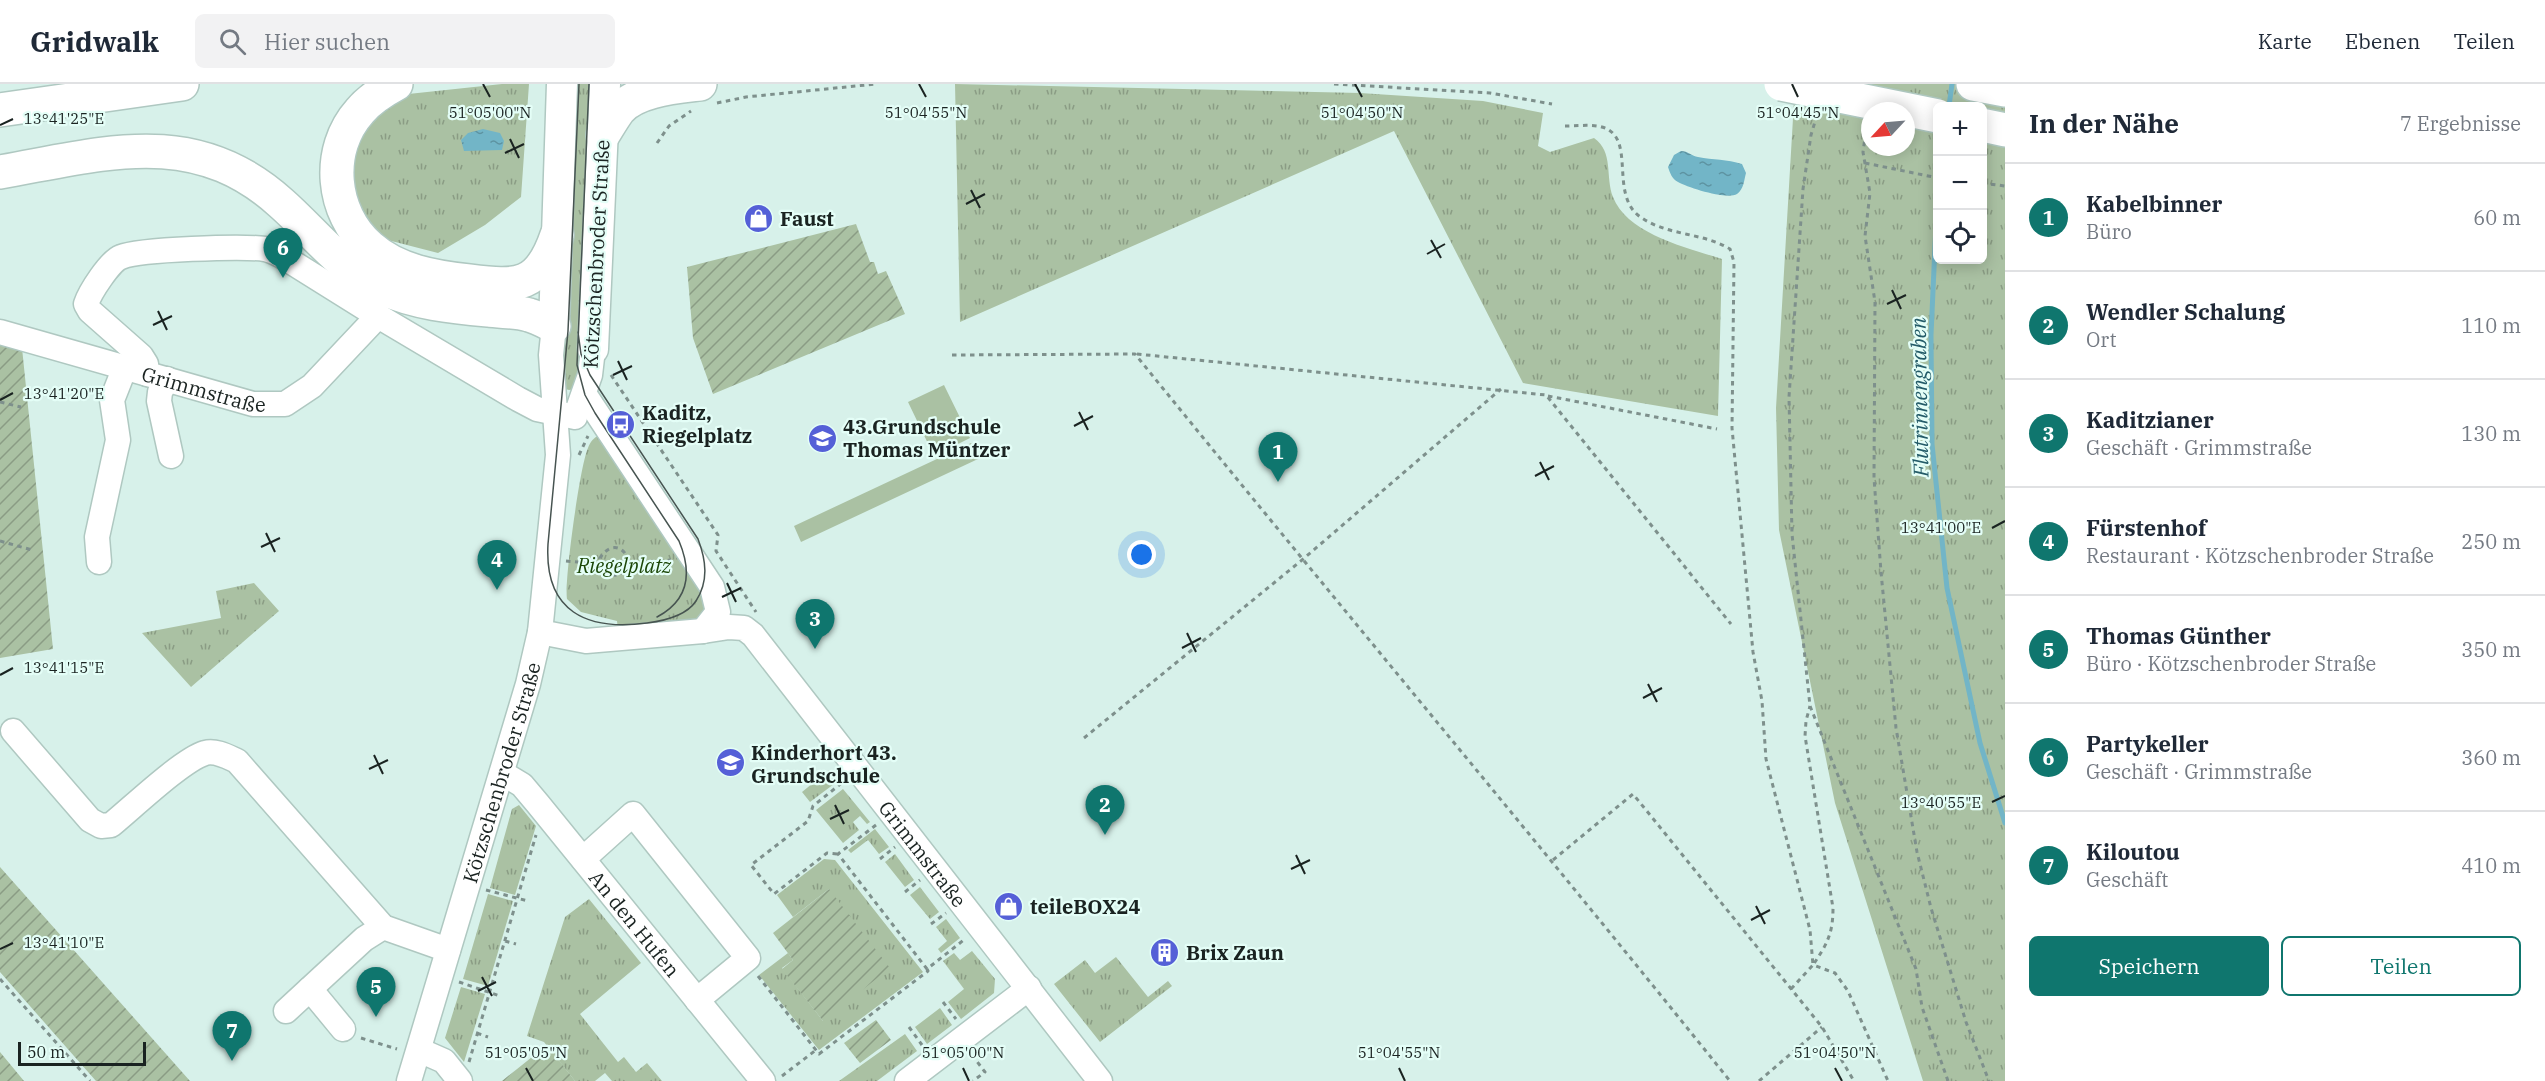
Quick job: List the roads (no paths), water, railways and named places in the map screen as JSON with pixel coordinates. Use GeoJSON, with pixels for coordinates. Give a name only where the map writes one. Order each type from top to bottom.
{"type":"FeatureCollection","features":[{"type":"Feature","properties":{"kind":"highway"},"geometry":{"type":"LineString","coordinates":[[0,110],[182,84]]}},
{"type":"Feature","properties":{"kind":"highway"},"geometry":{"type":"LineString","coordinates":[[396,84],[378,94],[360,110],[347,130],[338,156],[337,183],[344,210],[360,237],[370,248],[398,265],[428,275],[508,284],[522,282],[538,271],[552,251],[557,235]]}},
{"type":"Feature","properties":{"kind":"highway"},"geometry":{"type":"LineString","coordinates":[[1780,84],[1933,115]]}},
{"type":"Feature","properties":{"kind":"highway"},"geometry":{"type":"LineString","coordinates":[[1973,84],[2005,90]]}},
{"type":"Feature","properties":{"kind":"highway"},"geometry":{"type":"LineString","coordinates":[[603,135],[618,111],[628,101],[643,95],[703,98]]}},
{"type":"Feature","properties":{"kind":"highway"},"geometry":{"type":"LineString","coordinates":[[1987,126],[2005,130]]}},
{"type":"Feature","properties":{"kind":"highway"},"geometry":{"type":"LineString","coordinates":[[0,172],[117,152],[151,150],[191,155],[213,161],[254,181],[289,209],[352,272],[381,288],[414,300],[528,314],[554,326]]}},
{"type":"Feature","properties":{"kind":"main road","name":"Kötzschenbroder Straße"},"geometry":{"type":"LineString","coordinates":[[554,326],[562,84]]}},
{"type":"Feature","properties":{"kind":"main road","name":"Kötzschenbroder Straße"},"geometry":{"type":"LineString","coordinates":[[593,349],[605,84]]}},
{"type":"Feature","properties":{"kind":"street"},"geometry":{"type":"LineString","coordinates":[[171,456],[159,401],[160,392],[146,373],[146,364],[141,356],[90,311],[86,304],[111,264],[120,257],[139,253],[266,249],[282,256],[518,399],[537,409],[564,415]]}},
{"type":"Feature","properties":{"kind":"street","name":"Grimmstraße"},"geometry":{"type":"LineString","coordinates":[[0,332],[254,404],[285,404],[312,386],[378,316]]}},
{"type":"Feature","properties":{"kind":"street","name":"Kötzschenbroder Straße"},"geometry":{"type":"LineString","coordinates":[[409,1081],[408,1049],[441,975],[528,684],[540,632],[564,415],[551,356],[554,326]]}},
{"type":"Feature","properties":{"kind":"street","name":"Kötzschenbroder Straße"},"geometry":{"type":"LineString","coordinates":[[564,415],[585,395],[593,349]]}},
{"type":"Feature","properties":{"kind":"street"},"geometry":{"type":"LineString","coordinates":[[99,562],[97,537],[118,440],[112,400],[146,373]]}},
{"type":"Feature","properties":{"kind":"street"},"geometry":{"type":"LineString","coordinates":[[540,632],[586,640],[703,631],[718,612],[712,587],[585,395]]}},
{"type":"Feature","properties":{"kind":"street","name":"Grimmstraße"},"geometry":{"type":"LineString","coordinates":[[703,631],[729,627],[744,628],[753,635],[1100,1081]]}},
{"type":"Feature","properties":{"kind":"street"},"geometry":{"type":"LineString","coordinates":[[13,731],[90,820],[101,826],[111,825],[187,762],[207,752],[223,754],[237,761],[382,927],[448,950]]}},
{"type":"Feature","properties":{"kind":"street","name":"An den Hufen"},"geometry":{"type":"LineString","coordinates":[[502,773],[522,785],[544,810],[763,1081]]}},
{"type":"Feature","properties":{"kind":"street"},"geometry":{"type":"LineString","coordinates":[[583,859],[633,814],[747,958],[697,1000]]}},
{"type":"Feature","properties":{"kind":"street"},"geometry":{"type":"LineString","coordinates":[[286,1011],[364,939],[382,927]]}},
{"type":"Feature","properties":{"kind":"street"},"geometry":{"type":"LineString","coordinates":[[907,1081],[1029,988]]}},
{"type":"Feature","properties":{"kind":"street"},"geometry":{"type":"LineString","coordinates":[[310,989],[343,1029]]}},
{"type":"Feature","properties":{"kind":"street"},"geometry":{"type":"LineString","coordinates":[[408,1049],[444,1061],[463,1076]]}},
{"type":"Feature","properties":{"kind":"water"},"geometry":{"type":"Polygon","coordinates":[[[483,129],[500,133],[504,141],[502,150],[464,151],[461,140],[468,133],[483,129]]]}},
{"type":"Feature","properties":{"kind":"water"},"geometry":{"type":"Polygon","coordinates":[[[1681,151],[1698,157],[1742,164],[1746,173],[1741,190],[1737,194],[1725,196],[1676,181],[1668,167],[1674,155],[1681,151]]]}},
{"type":"Feature","properties":{"kind":"waterway","name":"Flutrinnengraben"},"geometry":{"type":"LineString","coordinates":[[1950,102],[1952,84]]}},
{"type":"Feature","properties":{"kind":"waterway","name":"Flutrinnengraben"},"geometry":{"type":"LineString","coordinates":[[1937,210],[1931,335],[1932,444],[1947,588],[1980,743],[2005,823]]}},
{"type":"Feature","properties":{"kind":"tram line"},"geometry":{"type":"LineString","coordinates":[[578,332],[581,354],[590,375],[698,539],[701,547],[705,570],[700,593],[692,606],[667,619],[625,625],[606,624],[588,619],[574,612],[562,601],[553,586],[549,567],[548,544],[568,331],[579,84]]}},
{"type":"Feature","properties":{"kind":"tram line"},"geometry":{"type":"LineString","coordinates":[[589,84],[577,365],[585,395],[595,413],[679,541],[683,552],[686,564],[685,584],[676,602],[657,617]]}},
{"type":"Feature","properties":{"kind":"place","name":"Faust"},"geometry":{"type":"Point","coordinates":[759,218]}},
{"type":"Feature","properties":{"kind":"place","name":"Partykeller"},"geometry":{"type":"Point","coordinates":[283,278]}},
{"type":"Feature","properties":{"kind":"place","name":"Kaditz, Riegelplatz"},"geometry":{"type":"Point","coordinates":[621,424]}},
{"type":"Feature","properties":{"kind":"place","name":"43.Grundschule Thomas Müntzer"},"geometry":{"type":"Point","coordinates":[822,438]}},
{"type":"Feature","properties":{"kind":"place","name":"Kabelbinner"},"geometry":{"type":"Point","coordinates":[1278,482]}},
{"type":"Feature","properties":{"kind":"place","name":"Fürstenhof"},"geometry":{"type":"Point","coordinates":[497,590]}},
{"type":"Feature","properties":{"kind":"place","name":"Kaditzianer"},"geometry":{"type":"Point","coordinates":[815,649]}},
{"type":"Feature","properties":{"kind":"place","name":"Kinderhort 43. Grundschule"},"geometry":{"type":"Point","coordinates":[730,763]}},
{"type":"Feature","properties":{"kind":"place","name":"Wendler Schalung"},"geometry":{"type":"Point","coordinates":[1105,835]}},
{"type":"Feature","properties":{"kind":"place","name":"teileBOX24"},"geometry":{"type":"Point","coordinates":[1009,906]}},
{"type":"Feature","properties":{"kind":"place","name":"Brix Zaun"},"geometry":{"type":"Point","coordinates":[1165,952]}},
{"type":"Feature","properties":{"kind":"place","name":"Thomas Günther"},"geometry":{"type":"Point","coordinates":[376,1017]}},
{"type":"Feature","properties":{"kind":"place","name":"Kiloutou"},"geometry":{"type":"Point","coordinates":[232,1061]}},
{"type":"Feature","properties":{"kind":"park label","name":"Riegelplatz"},"geometry":{"type":"Point","coordinates":[624,565]}}]}
